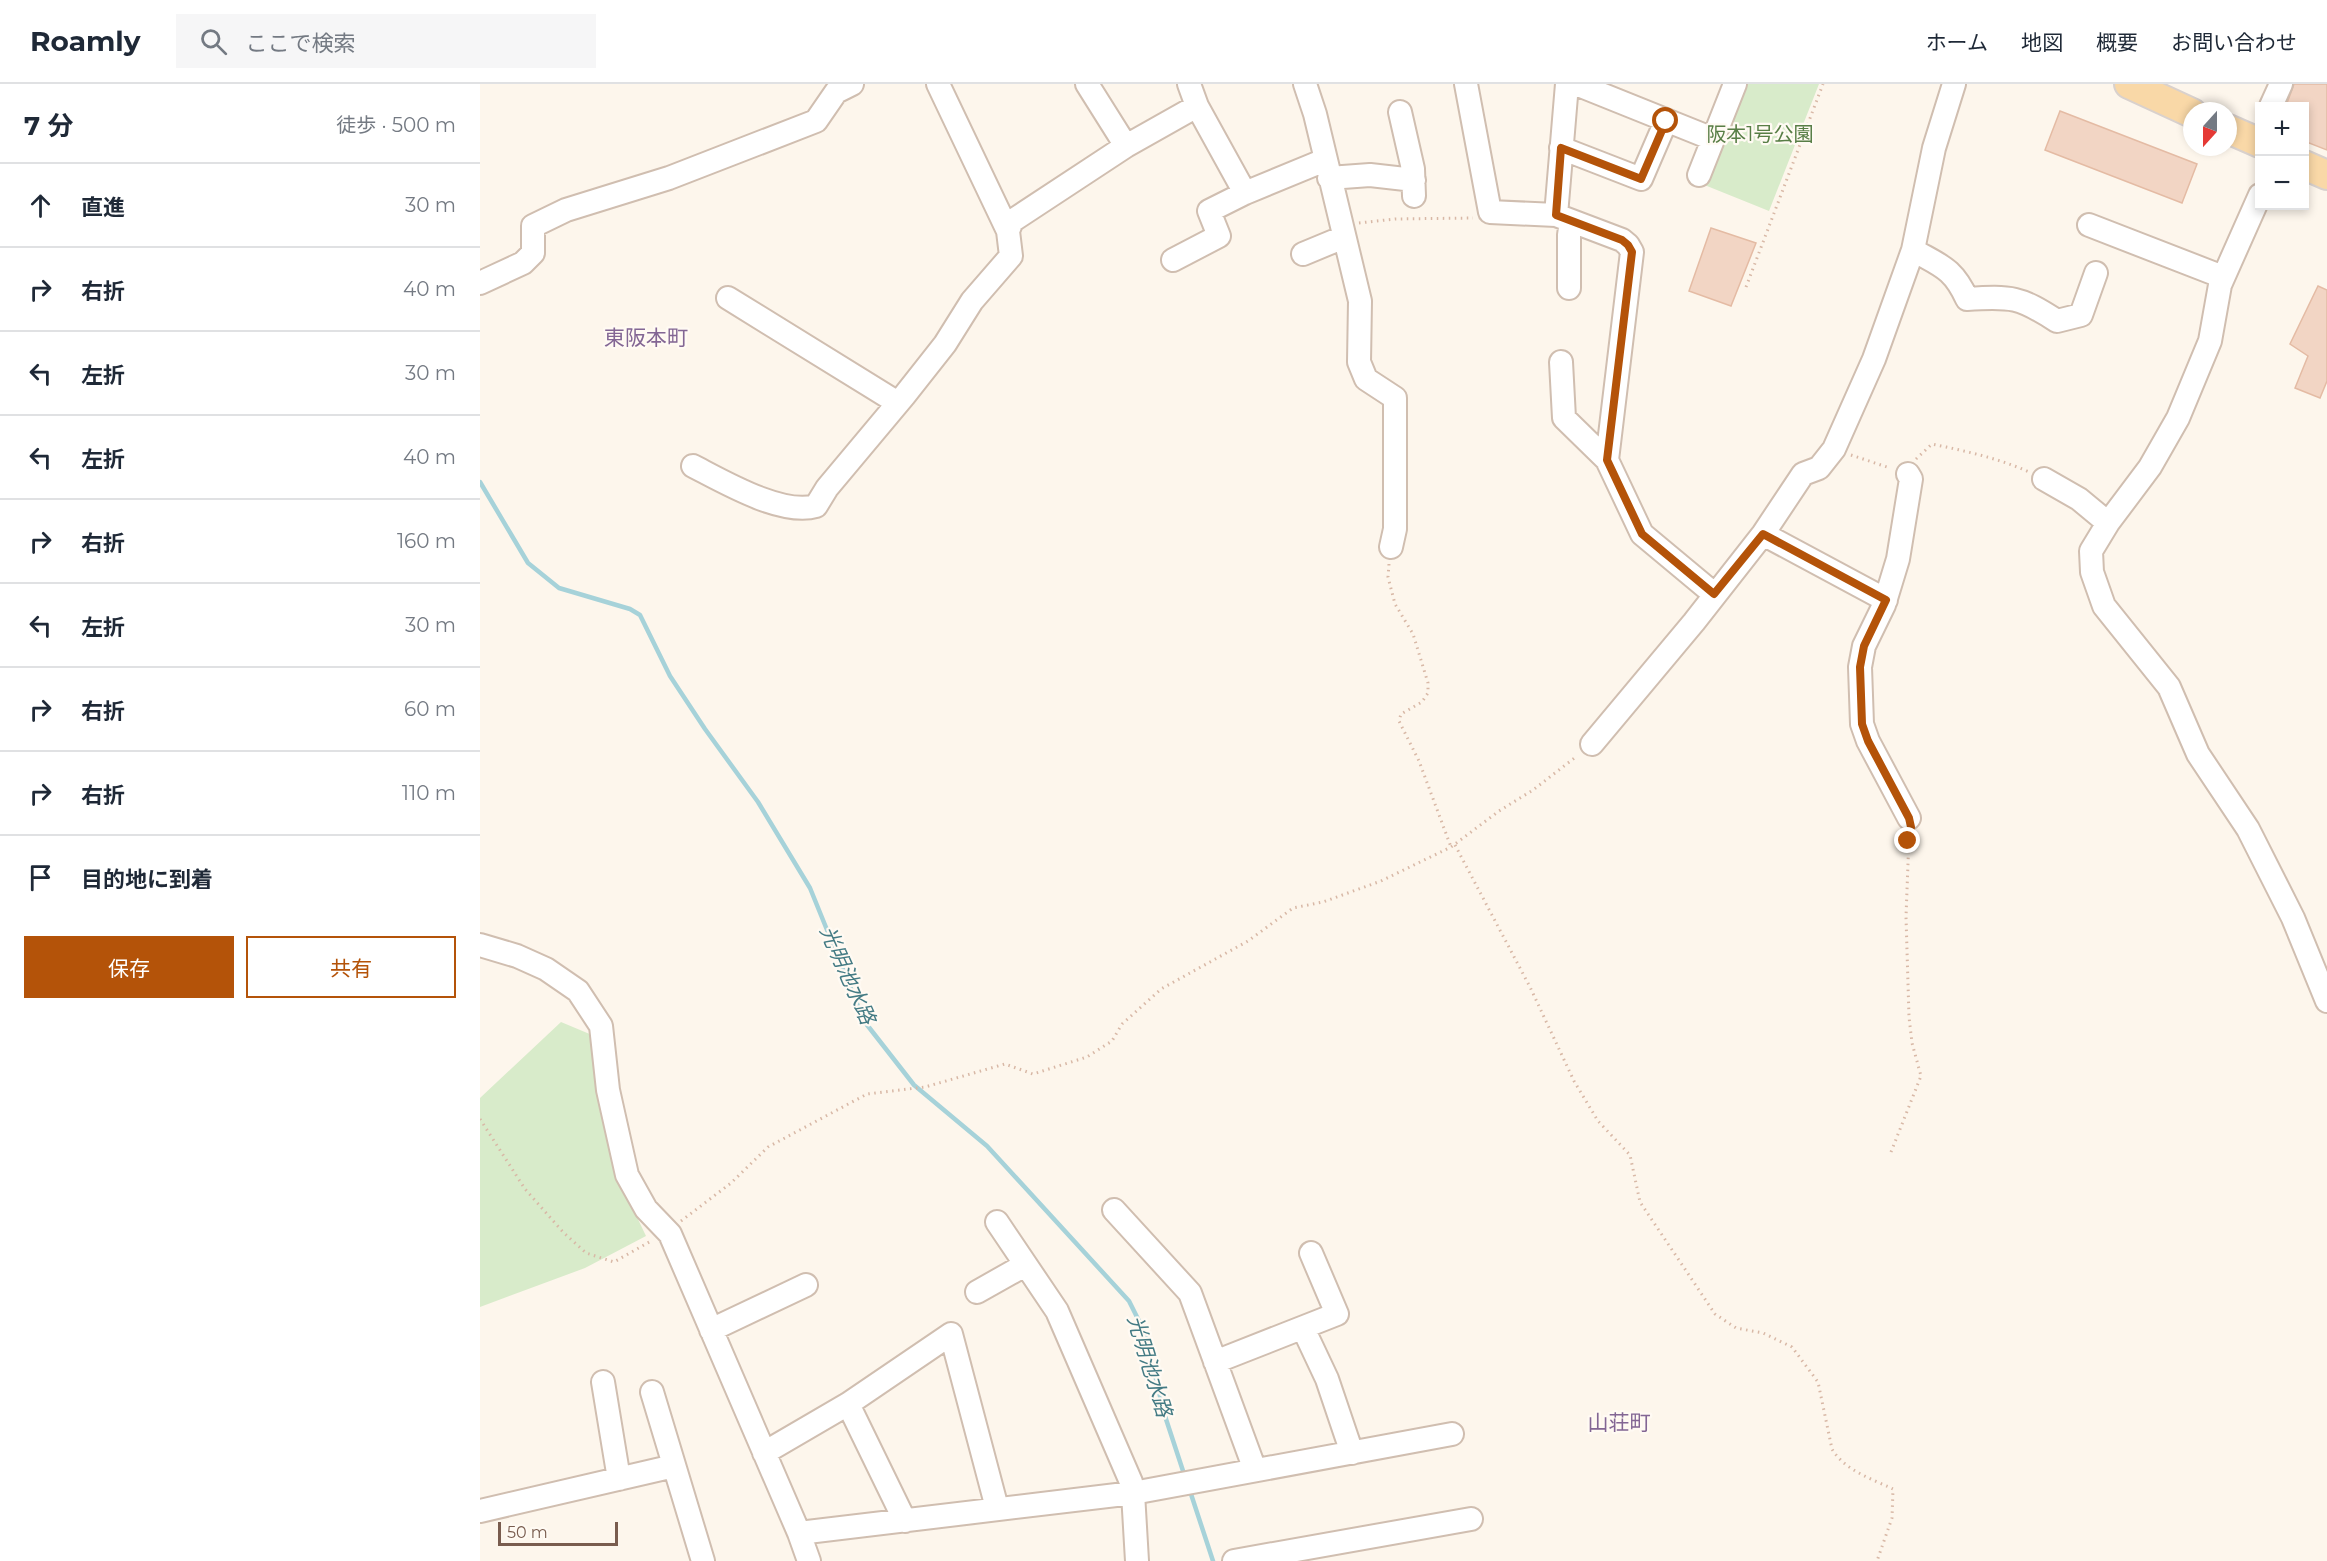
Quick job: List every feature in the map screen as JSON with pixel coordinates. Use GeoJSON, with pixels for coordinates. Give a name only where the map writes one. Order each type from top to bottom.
{"type":"FeatureCollection","features":[{"type":"Feature","properties":{"kind":"main road"},"geometry":{"type":"LineString","coordinates":[[2145,87],[2183,108]]}},
{"type":"Feature","properties":{"kind":"main road"},"geometry":{"type":"LineString","coordinates":[[2237,132],[2255,138]]}},
{"type":"Feature","properties":{"kind":"main road"},"geometry":{"type":"LineString","coordinates":[[2309,167],[2327,175]]}},
{"type":"Feature","properties":{"kind":"street"},"geometry":{"type":"LineString","coordinates":[[480,283],[523,263],[533,253],[533,226],[566,210],[669,178],[816,121],[836,92],[852,84]]}},
{"type":"Feature","properties":{"kind":"street"},"geometry":{"type":"LineString","coordinates":[[693,466],[755,497],[804,509],[816,506],[827,488],[945,344],[972,301],[1011,256],[1008,231],[938,84]]}},
{"type":"Feature","properties":{"kind":"street"},"geometry":{"type":"LineString","coordinates":[[1087,84],[1126,146]]}},
{"type":"Feature","properties":{"kind":"street"},"geometry":{"type":"LineString","coordinates":[[1189,84],[1197,106],[1245,192]]}},
{"type":"Feature","properties":{"kind":"street"},"geometry":{"type":"LineString","coordinates":[[1305,84],[1360,302],[1359,362],[1366,379],[1395,398],[1395,529],[1390,547]]}},
{"type":"Feature","properties":{"kind":"street"},"geometry":{"type":"LineString","coordinates":[[1466,84],[1490,212],[1564,218],[1622,240],[1632,252],[1607,460]]}},
{"type":"Feature","properties":{"kind":"street"},"geometry":{"type":"LineString","coordinates":[[1567,84],[1561,148],[1564,218],[1569,235],[1569,288]]}},
{"type":"Feature","properties":{"kind":"street"},"geometry":{"type":"LineString","coordinates":[[1576,84],[1713,139]]}},
{"type":"Feature","properties":{"kind":"street"},"geometry":{"type":"LineString","coordinates":[[1699,175],[1735,84]]}},
{"type":"Feature","properties":{"kind":"street"},"geometry":{"type":"LineString","coordinates":[[1592,744],[1763,534],[1803,474],[1819,468],[1833,449],[1874,359],[1913,250],[1934,148],[1954,84]]}},
{"type":"Feature","properties":{"kind":"street"},"geometry":{"type":"LineString","coordinates":[[2273,102],[2281,84]]}},
{"type":"Feature","properties":{"kind":"street"},"geometry":{"type":"LineString","coordinates":[[1008,231],[1012,221],[1020,214],[1126,146],[1197,106]]}},
{"type":"Feature","properties":{"kind":"street"},"geometry":{"type":"LineString","coordinates":[[1173,260],[1219,236],[1209,211],[1245,192],[1327,169],[1370,175],[1414,188],[1400,112]]}},
{"type":"Feature","properties":{"kind":"street"},"geometry":{"type":"LineString","coordinates":[[1561,148],[1641,179],[1666,121]]}},
{"type":"Feature","properties":{"kind":"street"},"geometry":{"type":"LineString","coordinates":[[2255,204],[2223,278],[2210,341],[2178,418],[2150,467],[2108,523],[2091,551],[2092,572],[2104,606],[2169,687],[2198,754],[2248,829],[2293,918],[2327,1001]]}},
{"type":"Feature","properties":{"kind":"street"},"geometry":{"type":"LineString","coordinates":[[2089,225],[2223,278]]}},
{"type":"Feature","properties":{"kind":"street"},"geometry":{"type":"LineString","coordinates":[[1303,254],[1342,231]]}},
{"type":"Feature","properties":{"kind":"street"},"geometry":{"type":"LineString","coordinates":[[1913,250],[1947,269],[1958,279],[1968,299],[2012,297],[2034,306],[2057,321],[2081,315],[2096,273]]}},
{"type":"Feature","properties":{"kind":"street"},"geometry":{"type":"LineString","coordinates":[[728,298],[898,403]]}},
{"type":"Feature","properties":{"kind":"street"},"geometry":{"type":"LineString","coordinates":[[1561,362],[1564,418],[1607,460],[1642,534],[1714,594]]}},
{"type":"Feature","properties":{"kind":"street"},"geometry":{"type":"LineString","coordinates":[[1908,474],[1911,478],[1898,559],[1886,600],[1864,646],[1860,667],[1862,724],[1868,741],[1909,818]]}},
{"type":"Feature","properties":{"kind":"street"},"geometry":{"type":"LineString","coordinates":[[2044,479],[2079,499],[2108,523]]}},
{"type":"Feature","properties":{"kind":"street"},"geometry":{"type":"LineString","coordinates":[[1763,534],[1886,600]]}},
{"type":"Feature","properties":{"kind":"street"},"geometry":{"type":"LineString","coordinates":[[480,945],[517,956],[546,969],[578,991],[601,1026],[608,1089],[627,1175],[646,1209],[670,1234],[809,1561]]}},
{"type":"Feature","properties":{"kind":"street"},"geometry":{"type":"LineString","coordinates":[[1114,1210],[1190,1293],[1255,1470]]}},
{"type":"Feature","properties":{"kind":"street"},"geometry":{"type":"LineString","coordinates":[[997,1222],[1057,1311],[1131,1482],[1137,1561]]}},
{"type":"Feature","properties":{"kind":"street"},"geometry":{"type":"LineString","coordinates":[[1215,1362],[1337,1314],[1311,1253]]}},
{"type":"Feature","properties":{"kind":"street"},"geometry":{"type":"LineString","coordinates":[[977,1292],[1025,1265]]}},
{"type":"Feature","properties":{"kind":"street"},"geometry":{"type":"LineString","coordinates":[[711,1330],[806,1285]]}},
{"type":"Feature","properties":{"kind":"street"},"geometry":{"type":"LineString","coordinates":[[1303,1328],[1327,1379],[1352,1453]]}},
{"type":"Feature","properties":{"kind":"street"},"geometry":{"type":"LineString","coordinates":[[764,1453],[848,1404],[951,1334],[997,1508]]}},
{"type":"Feature","properties":{"kind":"street"},"geometry":{"type":"LineString","coordinates":[[603,1382],[619,1479]]}},
{"type":"Feature","properties":{"kind":"street"},"geometry":{"type":"LineString","coordinates":[[652,1392],[703,1561]]}},
{"type":"Feature","properties":{"kind":"street"},"geometry":{"type":"LineString","coordinates":[[848,1404],[905,1521]]}},
{"type":"Feature","properties":{"kind":"street"},"geometry":{"type":"LineString","coordinates":[[799,1533],[1133,1493],[1452,1434]]}},
{"type":"Feature","properties":{"kind":"street"},"geometry":{"type":"LineString","coordinates":[[480,1511],[674,1466]]}},
{"type":"Feature","properties":{"kind":"street"},"geometry":{"type":"LineString","coordinates":[[1234,1561],[1472,1520]]}},
{"type":"Feature","properties":{"kind":"path"},"geometry":{"type":"LineString","coordinates":[[1746,287],[1823,84]]}},
{"type":"Feature","properties":{"kind":"path"},"geometry":{"type":"LineString","coordinates":[[1342,231],[1395,219],[1485,218],[1490,212]]}},
{"type":"Feature","properties":{"kind":"path"},"geometry":{"type":"LineString","coordinates":[[1833,449],[1908,474],[1911,464],[1932,444],[2013,465],[2044,479]]}},
{"type":"Feature","properties":{"kind":"path"},"geometry":{"type":"LineString","coordinates":[[1390,547],[1388,577],[1395,604],[1413,634],[1428,683],[1428,693],[1422,702],[1401,714],[1399,721],[1419,760],[1453,846],[1530,987],[1574,1081],[1598,1121],[1630,1155],[1640,1202],[1715,1314],[1736,1328],[1763,1333],[1792,1347],[1818,1382],[1832,1449],[1836,1455],[1860,1473],[1893,1489],[1893,1518],[1877,1561]]}},
{"type":"Feature","properties":{"kind":"path"},"geometry":{"type":"LineString","coordinates":[[480,1119],[525,1189],[563,1232],[586,1253],[614,1262],[667,1231],[731,1184],[768,1147],[867,1094],[925,1087],[1005,1064],[1033,1074],[1087,1057],[1112,1041],[1122,1024],[1161,989],[1248,941],[1293,908],[1323,902],[1381,881],[1453,846],[1499,811],[1533,790],[1592,744]]}},
{"type":"Feature","properties":{"kind":"path"},"geometry":{"type":"LineString","coordinates":[[1891,1152],[1921,1076],[1912,1043],[1910,1017],[1906,917],[1909,882],[1908,841],[1911,827],[1909,818]]}},
{"type":"Feature","properties":{"kind":"green space","name":"阪本1号公園"},"geometry":{"type":"Polygon","coordinates":[[[1740,84],[1819,84],[1769,211],[1702,184],[1740,84]]]}},
{"type":"Feature","properties":{"kind":"green space"},"geometry":{"type":"Polygon","coordinates":[[[561,1022],[592,1035],[623,1188],[646,1236],[585,1268],[480,1307],[480,1098],[561,1022]]]}},
{"type":"Feature","properties":{"kind":"building"},"geometry":{"type":"Polygon","coordinates":[[[2294,84],[2327,84],[2327,150],[2309,143],[2309,102],[2287,102],[2294,84]]]}},
{"type":"Feature","properties":{"kind":"building"},"geometry":{"type":"Polygon","coordinates":[[[2060,111],[2197,164],[2182,203],[2045,150],[2060,111]]]}},
{"type":"Feature","properties":{"kind":"building"},"geometry":{"type":"Polygon","coordinates":[[[1711,228],[1756,243],[1731,306],[1689,291],[1711,228]]]}},
{"type":"Feature","properties":{"kind":"building"},"geometry":{"type":"Polygon","coordinates":[[[2318,286],[2327,290],[2327,381],[2320,398],[2295,388],[2308,356],[2290,344],[2318,286]]]}},
{"type":"Feature","properties":{"kind":"waterway","name":"光明池水路"},"geometry":{"type":"LineString","coordinates":[[480,482],[528,563],[559,588],[630,609],[640,615],[670,676],[758,802],[810,888],[864,1021],[914,1085],[987,1146],[1129,1301],[1145,1333],[1164,1413],[1185,1477]]}},
{"type":"Feature","properties":{"kind":"waterway","name":"光明池水路"},"geometry":{"type":"LineString","coordinates":[[1190,1491],[1213,1561]]}},
{"type":"Feature","properties":{"kind":"district","name":"東阪本町"},"geometry":{"type":"Point","coordinates":[646,337]}},
{"type":"Feature","properties":{"kind":"district","name":"山荘町"},"geometry":{"type":"Point","coordinates":[1619,1422]}},
{"type":"Feature","properties":{"kind":"route"},"geometry":{"type":"LineString","coordinates":[[1666,121],[1641,179],[1561,148],[1556,215],[1622,240],[1632,252],[1607,460],[1642,534],[1714,594],[1763,534],[1886,600],[1864,646],[1860,667],[1862,724],[1868,741],[1909,818],[1911,827],[1908,841]]}}]}
